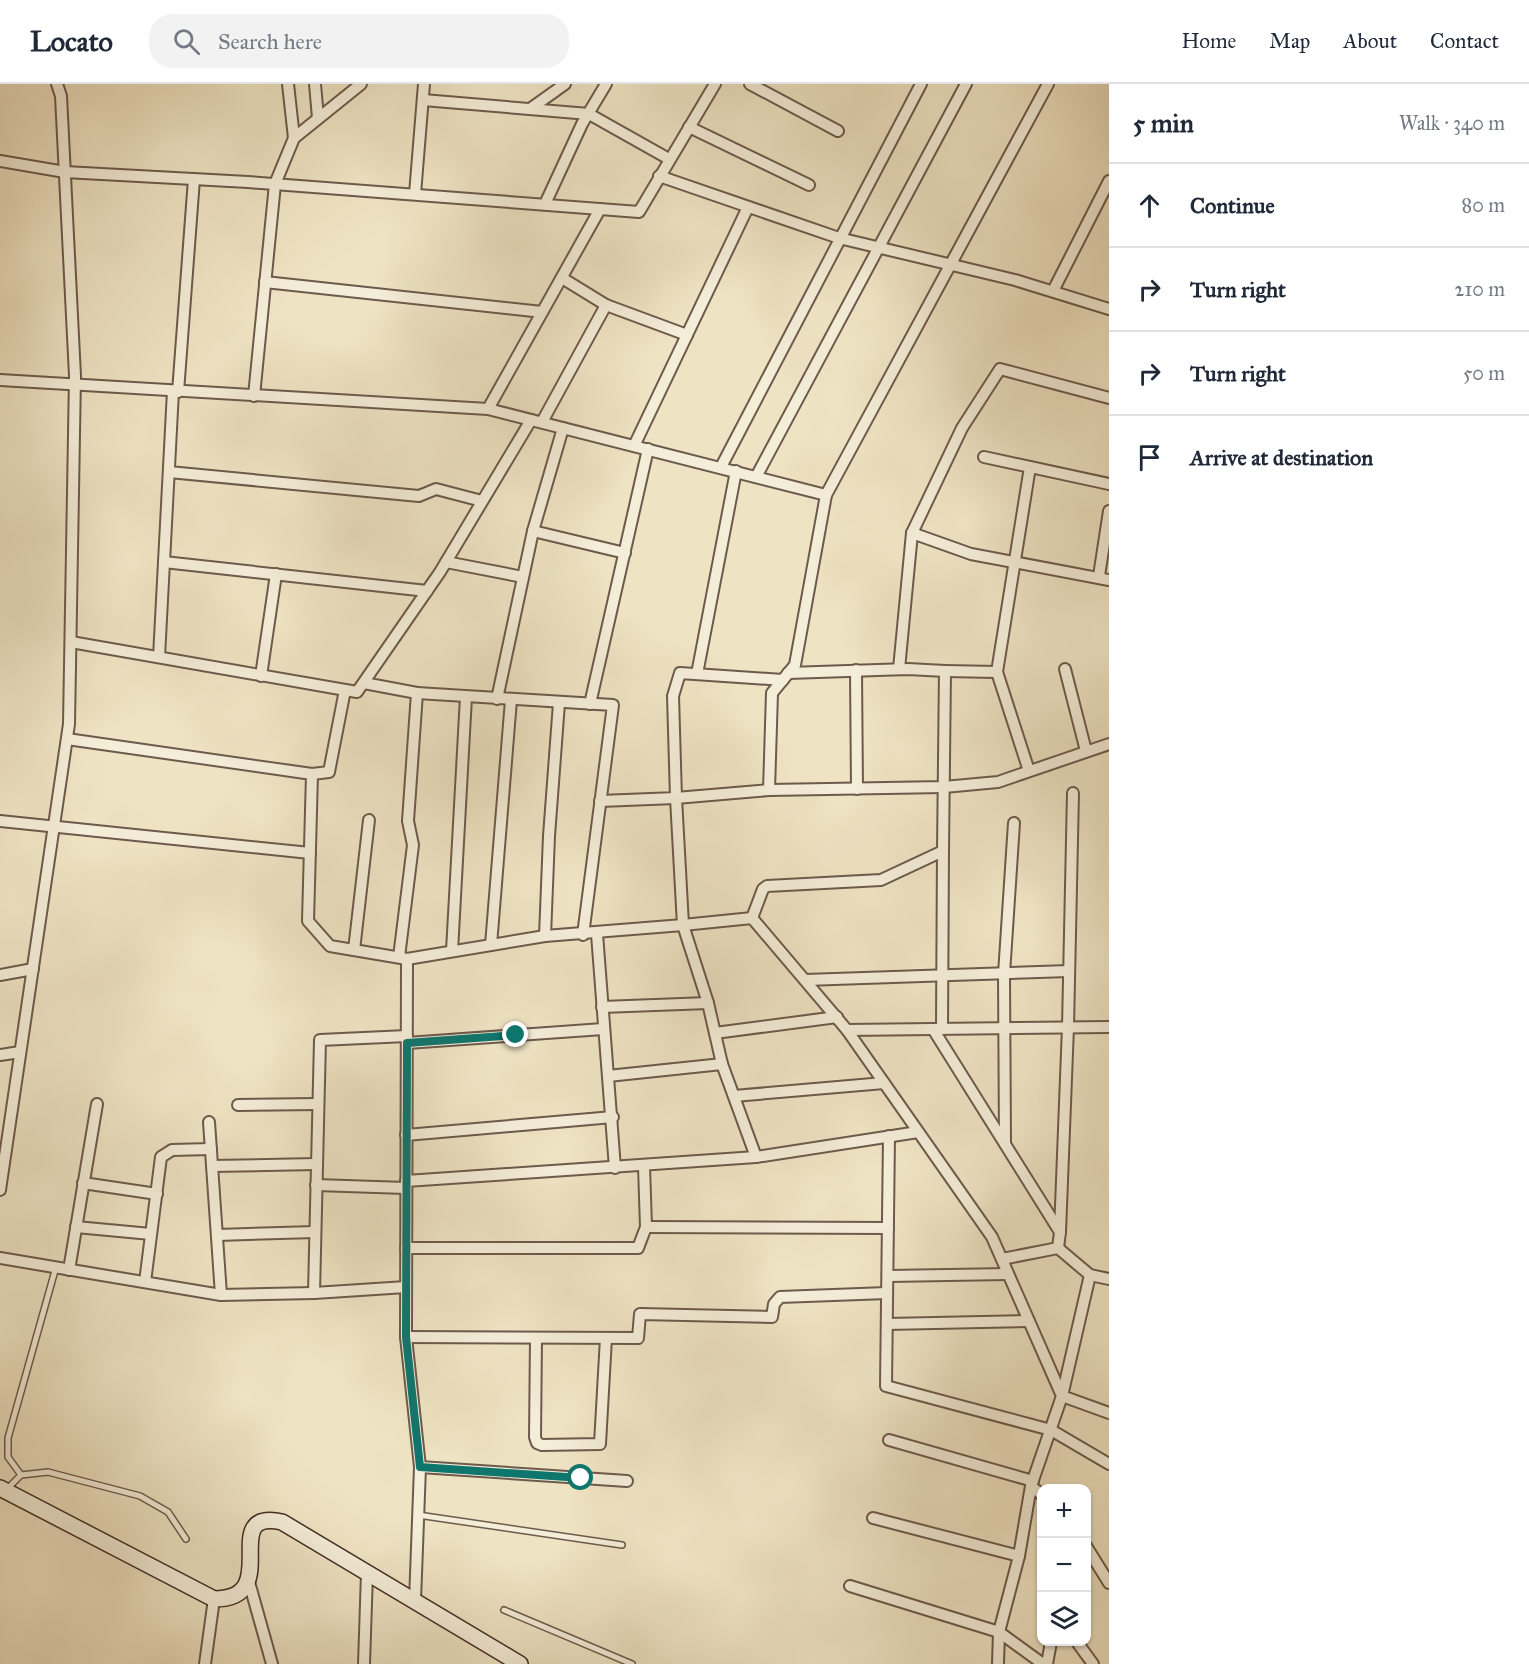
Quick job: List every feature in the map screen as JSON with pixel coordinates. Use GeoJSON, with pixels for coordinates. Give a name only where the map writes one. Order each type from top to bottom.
{"type":"FeatureCollection","features":[{"type":"Feature","properties":{"kind":"street"},"geometry":{"type":"LineString","coordinates":[[0,1189],[5,1121],[20,1052],[67,739],[71,642],[75,386],[61,96],[57,84]]}},
{"type":"Feature","properties":{"kind":"street"},"geometry":{"type":"LineString","coordinates":[[288,84],[294,138]]}},
{"type":"Feature","properties":{"kind":"street"},"geometry":{"type":"LineString","coordinates":[[315,84],[318,118]]}},
{"type":"Feature","properties":{"kind":"street"},"geometry":{"type":"LineString","coordinates":[[254,396],[275,184],[294,138],[361,84]]}},
{"type":"Feature","properties":{"kind":"street"},"geometry":{"type":"LineString","coordinates":[[416,194],[424,84]]}},
{"type":"Feature","properties":{"kind":"street"},"geometry":{"type":"LineString","coordinates":[[530,109],[565,84]]}},
{"type":"Feature","properties":{"kind":"street"},"geometry":{"type":"LineString","coordinates":[[545,204],[606,84]]}},
{"type":"Feature","properties":{"kind":"street"},"geometry":{"type":"LineString","coordinates":[[0,160],[65,172],[275,184],[639,212],[715,84]]}},
{"type":"Feature","properties":{"kind":"street"},"geometry":{"type":"LineString","coordinates":[[750,84],[838,131]]}},
{"type":"Feature","properties":{"kind":"street"},"geometry":{"type":"LineString","coordinates":[[721,467],[921,84]]}},
{"type":"Feature","properties":{"kind":"street"},"geometry":{"type":"LineString","coordinates":[[756,477],[966,84]]}},
{"type":"Feature","properties":{"kind":"street"},"geometry":{"type":"LineString","coordinates":[[769,790],[772,693],[795,665],[826,495],[1048,84]]}},
{"type":"Feature","properties":{"kind":"street"},"geometry":{"type":"LineString","coordinates":[[423,100],[589,114],[669,159]]}},
{"type":"Feature","properties":{"kind":"street"},"geometry":{"type":"LineString","coordinates":[[689,127],[809,185]]}},
{"type":"Feature","properties":{"kind":"street"},"geometry":{"type":"LineString","coordinates":[[659,176],[839,238],[1053,291],[1109,309]]}},
{"type":"Feature","properties":{"kind":"street"},"geometry":{"type":"LineString","coordinates":[[159,657],[169,472],[194,179]]}},
{"type":"Feature","properties":{"kind":"street"},"geometry":{"type":"LineString","coordinates":[[1053,291],[1109,181]]}},
{"type":"Feature","properties":{"kind":"street"},"geometry":{"type":"LineString","coordinates":[[634,446],[748,207]]}},
{"type":"Feature","properties":{"kind":"street"},"geometry":{"type":"LineString","coordinates":[[488,409],[600,209]]}},
{"type":"Feature","properties":{"kind":"street"},"geometry":{"type":"LineString","coordinates":[[562,278],[606,305],[687,335]]}},
{"type":"Feature","properties":{"kind":"street"},"geometry":{"type":"LineString","coordinates":[[265,282],[542,312]]}},
{"type":"Feature","properties":{"kind":"street"},"geometry":{"type":"LineString","coordinates":[[71,642],[357,692],[446,562],[536,421],[606,305]]}},
{"type":"Feature","properties":{"kind":"street"},"geometry":{"type":"LineString","coordinates":[[899,669],[912,533],[962,428],[1000,369],[1109,398]]}},
{"type":"Feature","properties":{"kind":"street"},"geometry":{"type":"LineString","coordinates":[[0,380],[488,409],[826,495]]}},
{"type":"Feature","properties":{"kind":"street"},"geometry":{"type":"LineString","coordinates":[[497,699],[533,531],[563,428]]}},
{"type":"Feature","properties":{"kind":"street"},"geometry":{"type":"LineString","coordinates":[[590,704],[648,449]]}},
{"type":"Feature","properties":{"kind":"street"},"geometry":{"type":"LineString","coordinates":[[984,457],[1109,484]]}},
{"type":"Feature","properties":{"kind":"street"},"geometry":{"type":"LineString","coordinates":[[1029,771],[997,672],[1030,467]]}},
{"type":"Feature","properties":{"kind":"street"},"geometry":{"type":"LineString","coordinates":[[697,674],[736,471]]}},
{"type":"Feature","properties":{"kind":"street"},"geometry":{"type":"LineString","coordinates":[[169,472],[419,496],[436,489],[483,501]]}},
{"type":"Feature","properties":{"kind":"street"},"geometry":{"type":"LineString","coordinates":[[912,533],[971,554],[1104,578],[1109,511]]}},
{"type":"Feature","properties":{"kind":"street"},"geometry":{"type":"LineString","coordinates":[[533,531],[625,553]]}},
{"type":"Feature","properties":{"kind":"street"},"geometry":{"type":"LineString","coordinates":[[164,562],[427,591]]}},
{"type":"Feature","properties":{"kind":"street"},"geometry":{"type":"LineString","coordinates":[[446,562],[524,577]]}},
{"type":"Feature","properties":{"kind":"street"},"geometry":{"type":"LineString","coordinates":[[261,675],[276,574]]}},
{"type":"Feature","properties":{"kind":"street"},"geometry":{"type":"LineString","coordinates":[[756,1157],[722,1064],[708,1003],[683,925],[673,696],[680,673],[785,676],[899,669],[997,672]]}},
{"type":"Feature","properties":{"kind":"street"},"geometry":{"type":"LineString","coordinates":[[1065,669],[1086,752]]}},
{"type":"Feature","properties":{"kind":"street"},"geometry":{"type":"LineString","coordinates":[[856,670],[856,789]]}},
{"type":"Feature","properties":{"kind":"street"},"geometry":{"type":"LineString","coordinates":[[945,671],[941,975],[937,1029],[1060,1232]]}},
{"type":"Feature","properties":{"kind":"street"},"geometry":{"type":"LineString","coordinates":[[364,683],[417,693],[614,705],[584,935]]}},
{"type":"Feature","properties":{"kind":"street"},"geometry":{"type":"LineString","coordinates":[[67,739],[312,774],[329,772],[345,690]]}},
{"type":"Feature","properties":{"kind":"street"},"geometry":{"type":"LineString","coordinates":[[415,1601],[420,1467],[406,1337],[407,1040],[403,958],[413,845],[408,821],[417,693]]}},
{"type":"Feature","properties":{"kind":"street"},"geometry":{"type":"LineString","coordinates":[[452,951],[466,696]]}},
{"type":"Feature","properties":{"kind":"street"},"geometry":{"type":"LineString","coordinates":[[491,945],[511,700]]}},
{"type":"Feature","properties":{"kind":"street"},"geometry":{"type":"LineString","coordinates":[[545,936],[549,836],[559,703]]}},
{"type":"Feature","properties":{"kind":"street"},"geometry":{"type":"LineString","coordinates":[[600,801],[676,798],[769,790],[944,787],[998,782],[1109,744]]}},
{"type":"Feature","properties":{"kind":"street"},"geometry":{"type":"LineString","coordinates":[[312,774],[308,921],[330,946],[403,958],[545,936],[597,934],[752,918]]}},
{"type":"Feature","properties":{"kind":"street"},"geometry":{"type":"LineString","coordinates":[[1058,1248],[1068,1027],[1073,794]]}},
{"type":"Feature","properties":{"kind":"street"},"geometry":{"type":"LineString","coordinates":[[354,950],[369,820]]}},
{"type":"Feature","properties":{"kind":"street"},"geometry":{"type":"LineString","coordinates":[[0,821],[310,853]]}},
{"type":"Feature","properties":{"kind":"street"},"geometry":{"type":"LineString","coordinates":[[1005,1143],[1004,974],[1014,823]]}},
{"type":"Feature","properties":{"kind":"street"},"geometry":{"type":"LineString","coordinates":[[752,918],[763,889],[767,886],[881,880],[943,851]]}},
{"type":"Feature","properties":{"kind":"street"},"geometry":{"type":"LineString","coordinates":[[752,918],[847,1030],[992,1237],[1062,1396],[1109,1413]]}},
{"type":"Feature","properties":{"kind":"street"},"geometry":{"type":"LineString","coordinates":[[597,934],[603,1029],[613,1117],[615,1168]]}},
{"type":"Feature","properties":{"kind":"street"},"geometry":{"type":"LineString","coordinates":[[0,975],[33,969]]}},
{"type":"Feature","properties":{"kind":"street"},"geometry":{"type":"LineString","coordinates":[[805,980],[1069,971]]}},
{"type":"Feature","properties":{"kind":"street"},"geometry":{"type":"LineString","coordinates":[[602,1007],[708,1003]]}},
{"type":"Feature","properties":{"kind":"street"},"geometry":{"type":"LineString","coordinates":[[715,1033],[837,1017]]}},
{"type":"Feature","properties":{"kind":"street"},"geometry":{"type":"LineString","coordinates":[[847,1030],[1109,1027]]}},
{"type":"Feature","properties":{"kind":"street"},"geometry":{"type":"LineString","coordinates":[[314,1293],[320,1040],[407,1040],[603,1029]]}},
{"type":"Feature","properties":{"kind":"street"},"geometry":{"type":"LineString","coordinates":[[0,1055],[20,1052]]}},
{"type":"Feature","properties":{"kind":"street"},"geometry":{"type":"LineString","coordinates":[[608,1076],[722,1064]]}},
{"type":"Feature","properties":{"kind":"street"},"geometry":{"type":"LineString","coordinates":[[734,1096],[884,1083]]}},
{"type":"Feature","properties":{"kind":"street"},"geometry":{"type":"LineString","coordinates":[[69,1270],[97,1104]]}},
{"type":"Feature","properties":{"kind":"street"},"geometry":{"type":"LineString","coordinates":[[238,1105],[318,1104]]}},
{"type":"Feature","properties":{"kind":"street"},"geometry":{"type":"LineString","coordinates":[[406,1135],[613,1117]]}},
{"type":"Feature","properties":{"kind":"street"},"geometry":{"type":"LineString","coordinates":[[209,1122],[221,1295]]}},
{"type":"Feature","properties":{"kind":"street"},"geometry":{"type":"LineString","coordinates":[[316,1185],[406,1185],[756,1157],[918,1132]]}},
{"type":"Feature","properties":{"kind":"street"},"geometry":{"type":"LineString","coordinates":[[889,1136],[886,1386],[1051,1430],[1109,1464]]}},
{"type":"Feature","properties":{"kind":"street"},"geometry":{"type":"LineString","coordinates":[[145,1282],[161,1157],[165,1153],[211,1149]]}},
{"type":"Feature","properties":{"kind":"street"},"geometry":{"type":"LineString","coordinates":[[212,1166],[317,1164]]}},
{"type":"Feature","properties":{"kind":"street"},"geometry":{"type":"LineString","coordinates":[[406,1248],[638,1248],[646,1227],[644,1166]]}},
{"type":"Feature","properties":{"kind":"street"},"geometry":{"type":"LineString","coordinates":[[83,1183],[157,1194]]}},
{"type":"Feature","properties":{"kind":"street"},"geometry":{"type":"LineString","coordinates":[[76,1227],[151,1234]]}},
{"type":"Feature","properties":{"kind":"street"},"geometry":{"type":"LineString","coordinates":[[646,1227],[888,1228]]}},
{"type":"Feature","properties":{"kind":"street"},"geometry":{"type":"LineString","coordinates":[[217,1235],[315,1232]]}},
{"type":"Feature","properties":{"kind":"street"},"geometry":{"type":"LineString","coordinates":[[1002,1259],[1058,1248]]}},
{"type":"Feature","properties":{"kind":"street"},"geometry":{"type":"LineString","coordinates":[[1058,1248],[1090,1275],[1109,1279]]}},
{"type":"Feature","properties":{"kind":"street"},"geometry":{"type":"LineString","coordinates":[[0,1258],[221,1295],[314,1293],[406,1287]]}},
{"type":"Feature","properties":{"kind":"street"},"geometry":{"type":"LineString","coordinates":[[888,1276],[1008,1274]]}},
{"type":"Feature","properties":{"kind":"street"},"geometry":{"type":"LineString","coordinates":[[999,1664],[999,1632],[1019,1556],[1032,1483],[1062,1396],[1090,1275]]}},
{"type":"Feature","properties":{"kind":"street"},"geometry":{"type":"LineString","coordinates":[[406,1337],[638,1338],[640,1314],[772,1317],[774,1304],[783,1297],[887,1293]]}},
{"type":"Feature","properties":{"kind":"street"},"geometry":{"type":"LineString","coordinates":[[887,1324],[1029,1321]]}},
{"type":"Feature","properties":{"kind":"street"},"geometry":{"type":"LineString","coordinates":[[536,1338],[535,1437],[537,1443],[542,1445],[600,1444],[606,1338]]}},
{"type":"Feature","properties":{"kind":"street"},"geometry":{"type":"LineString","coordinates":[[889,1440],[1032,1483],[1037,1490]]}},
{"type":"Feature","properties":{"kind":"street"},"geometry":{"type":"LineString","coordinates":[[420,1467],[627,1481]]}},
{"type":"Feature","properties":{"kind":"street"},"geometry":{"type":"LineString","coordinates":[[3,1489],[214,1599],[237,1597],[249,1582]]}},
{"type":"Feature","properties":{"kind":"street"},"geometry":{"type":"LineString","coordinates":[[873,1518],[1019,1556]]}},
{"type":"Feature","properties":{"kind":"street"},"geometry":{"type":"LineString","coordinates":[[272,1664],[249,1582],[249,1538],[259,1524],[272,1520],[289,1526],[520,1664]]}},
{"type":"Feature","properties":{"kind":"street"},"geometry":{"type":"LineString","coordinates":[[1091,1554],[1109,1583]]}},
{"type":"Feature","properties":{"kind":"street"},"geometry":{"type":"LineString","coordinates":[[364,1664],[367,1573]]}},
{"type":"Feature","properties":{"kind":"street"},"geometry":{"type":"LineString","coordinates":[[850,1586],[999,1632],[1045,1664],[1050,1646]]}},
{"type":"Feature","properties":{"kind":"street"},"geometry":{"type":"LineString","coordinates":[[205,1664],[214,1599]]}},
{"type":"Feature","properties":{"kind":"street"},"geometry":{"type":"LineString","coordinates":[[1080,1646],[1093,1664]]}},
{"type":"Feature","properties":{"kind":"lane"},"geometry":{"type":"LineString","coordinates":[[21,1475],[8,1457],[8,1438],[56,1267]]}},
{"type":"Feature","properties":{"kind":"lane"},"geometry":{"type":"LineString","coordinates":[[3,1489],[21,1475],[48,1472],[151,1500],[168,1512],[186,1539]]}},
{"type":"Feature","properties":{"kind":"lane"},"geometry":{"type":"LineString","coordinates":[[418,1515],[622,1545]]}},
{"type":"Feature","properties":{"kind":"lane"},"geometry":{"type":"LineString","coordinates":[[504,1610],[632,1664]]}},
{"type":"Feature","properties":{"kind":"route"},"geometry":{"type":"LineString","coordinates":[[516,1035],[407,1043],[406,1337],[420,1467],[581,1478]]}}]}
